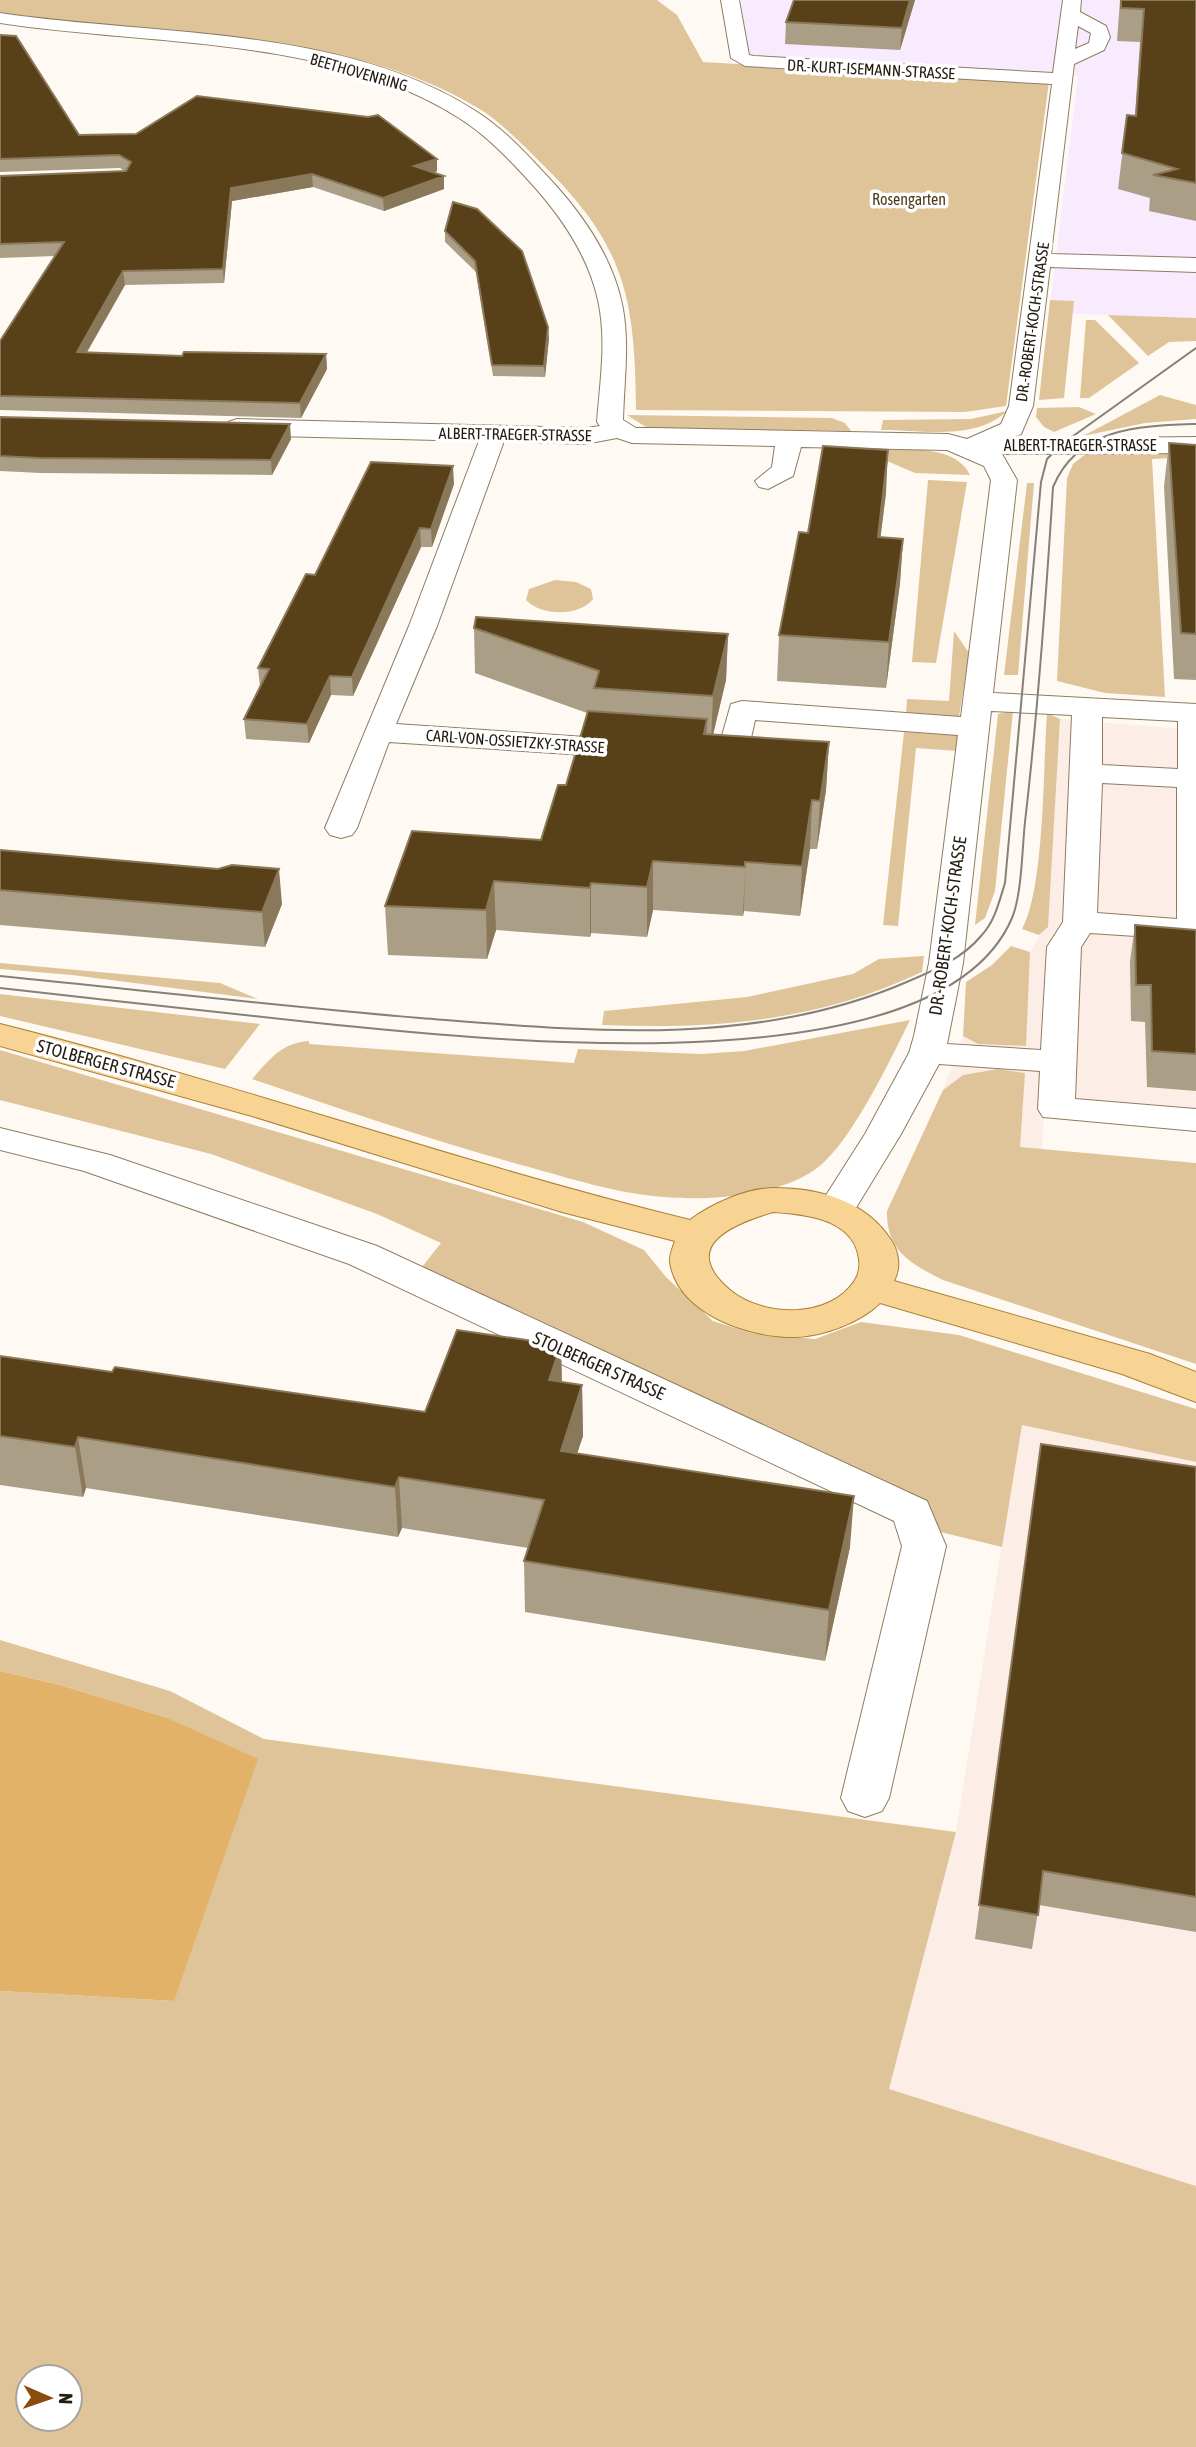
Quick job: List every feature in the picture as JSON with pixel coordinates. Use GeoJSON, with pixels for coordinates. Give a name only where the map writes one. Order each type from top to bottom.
{"type":"FeatureCollection","features":[{"type":"Feature","properties":{"kind":"main road","name":"STOLBERGER STRASSE"},"geometry":{"type":"LineString","coordinates":[[0,1035],[254,1104],[575,1205],[696,1234]]}},
{"type":"Feature","properties":{"kind":"main road"},"geometry":{"type":"LineString","coordinates":[[771,1200],[804,1202],[835,1211],[855,1222],[874,1245],[881,1271],[874,1288],[856,1306],[829,1318],[797,1324],[763,1321],[731,1312],[707,1296],[692,1276],[688,1255],[696,1234],[714,1217],[740,1205],[771,1200]]}},
{"type":"Feature","properties":{"kind":"main road"},"geometry":{"type":"LineString","coordinates":[[874,1288],[1136,1364],[1196,1388]]}},
{"type":"Feature","properties":{"kind":"street","name":"DR.-KURT-ISEMANN-STRASSE"},"geometry":{"type":"LineString","coordinates":[[730,0],[740,58],[752,62],[1064,68]]}},
{"type":"Feature","properties":{"kind":"street","name":"DR.-ROBERT-KOCH-STRASSE"},"geometry":{"type":"LineString","coordinates":[[1064,68],[1097,46],[1101,37],[1099,30],[1072,7]]}},
{"type":"Feature","properties":{"kind":"street","name":"DR.-ROBERT-KOCH-STRASSE"},"geometry":{"type":"LineString","coordinates":[[967,447],[1012,429],[1021,406],[1072,7]]}},
{"type":"Feature","properties":{"kind":"street","name":"BEETHOVENRING"},"geometry":{"type":"LineString","coordinates":[[0,18],[321,58],[399,80],[464,112],[510,150],[558,199],[590,246],[610,300],[616,344],[610,422],[619,430]]}},
{"type":"Feature","properties":{"kind":"street"},"geometry":{"type":"LineString","coordinates":[[811,46],[811,54],[822,57],[1064,68]]}},
{"type":"Feature","properties":{"kind":"street"},"geometry":{"type":"LineString","coordinates":[[1041,260],[1196,265]]}},
{"type":"Feature","properties":{"kind":"street","name":"ALBERT-TRAEGER-STRASSE"},"geometry":{"type":"LineString","coordinates":[[206,426],[584,436],[619,430],[643,436],[948,442],[967,447],[1196,445]]}},
{"type":"Feature","properties":{"kind":"street"},"geometry":{"type":"LineString","coordinates":[[341,828],[423,626],[495,434]]}},
{"type":"Feature","properties":{"kind":"street"},"geometry":{"type":"LineString","coordinates":[[768,481],[784,471],[789,440]]}},
{"type":"Feature","properties":{"kind":"street","name":"DR.-ROBERT-KOCH-STRASSE"},"geometry":{"type":"LineString","coordinates":[[835,1211],[883,1134],[928,1053],[946,964],[1004,481],[995,461],[967,447]]}},
{"type":"Feature","properties":{"kind":"street"},"geometry":{"type":"LineString","coordinates":[[976,714],[1087,706],[1194,713],[1194,930],[1080,922]]}},
{"type":"Feature","properties":{"kind":"street"},"geometry":{"type":"LineString","coordinates":[[1087,706],[1087,773],[1080,922],[1064,947],[1056,1108],[1196,1120]]}},
{"type":"Feature","properties":{"kind":"street","name":"CARL-VON-OSSIETZKY-STRASSE"},"geometry":{"type":"LineString","coordinates":[[378,733],[732,756],[742,709],[976,714]]}},
{"type":"Feature","properties":{"kind":"street"},"geometry":{"type":"LineString","coordinates":[[1087,773],[1193,779]]}},
{"type":"Feature","properties":{"kind":"street"},"geometry":{"type":"LineString","coordinates":[[928,1053],[1058,1062]]}},
{"type":"Feature","properties":{"kind":"street","name":"STOLBERGER STRASSE"},"geometry":{"type":"LineString","coordinates":[[0,1139],[97,1163],[363,1255],[912,1511],[924,1546],[865,1798]]}},
{"type":"Feature","properties":{"kind":"shaded area"},"geometry":{"type":"Polygon","coordinates":[[[741,0],[1196,0],[1196,318],[1049,313],[1078,76],[749,57],[741,0]]]}},
{"type":"Feature","properties":{"kind":"shaded area"},"geometry":{"type":"Polygon","coordinates":[[[1060,719],[1196,730],[1196,1108],[1045,1096],[1042,1149],[1020,1147],[963,1075],[943,1090],[963,1036],[978,1044],[1025,1046],[1030,952],[1045,926],[1060,719]]]}},
{"type":"Feature","properties":{"kind":"shaded area"},"geometry":{"type":"Polygon","coordinates":[[[1021,1424],[1196,1462],[1196,2186],[889,2089],[956,1832],[1021,1424]]]}},
{"type":"Feature","properties":{"kind":"shaded area"},"geometry":{"type":"Polygon","coordinates":[[[0,1671],[60,1685],[165,1717],[258,1759],[174,2001],[0,1991],[0,1671]]]}},
{"type":"Feature","properties":{"kind":"green space","name":"Rosengarten"},"geometry":{"type":"Polygon","coordinates":[[[0,0],[657,0],[677,15],[703,62],[1049,82],[1006,406],[965,412],[636,410],[633,335],[628,304],[620,275],[608,248],[592,221],[570,193],[512,134],[478,108],[425,82],[368,62],[308,48],[0,12],[0,0]]]}},
{"type":"Feature","properties":{"kind":"green space"},"geometry":{"type":"Polygon","coordinates":[[[1050,300],[1074,301],[1064,398],[1039,400],[1050,300]]]}},
{"type":"Feature","properties":{"kind":"green space"},"geometry":{"type":"Polygon","coordinates":[[[1108,315],[1196,318],[1196,341],[1169,342],[1148,356],[1108,315]]]}},
{"type":"Feature","properties":{"kind":"green space"},"geometry":{"type":"Polygon","coordinates":[[[1086,320],[1095,320],[1139,363],[1089,398],[1080,398],[1086,320]]]}},
{"type":"Feature","properties":{"kind":"green space"},"geometry":{"type":"Polygon","coordinates":[[[1160,395],[1196,405],[1196,419],[1145,423],[1083,436],[1160,395]]]}},
{"type":"Feature","properties":{"kind":"green space"},"geometry":{"type":"Polygon","coordinates":[[[1079,407],[1096,414],[1054,432],[1044,427],[1036,417],[1037,408],[1079,407]]]}},
{"type":"Feature","properties":{"kind":"green space"},"geometry":{"type":"Polygon","coordinates":[[[1007,411],[980,427],[964,430],[881,430],[883,420],[971,419],[1007,411]]]}},
{"type":"Feature","properties":{"kind":"green space"},"geometry":{"type":"Polygon","coordinates":[[[627,415],[832,418],[845,423],[851,431],[649,429],[627,415]]]}},
{"type":"Feature","properties":{"kind":"green space"},"geometry":{"type":"Polygon","coordinates":[[[905,449],[937,452],[962,464],[970,475],[915,473],[861,450],[905,449]]]}},
{"type":"Feature","properties":{"kind":"green space"},"geometry":{"type":"Polygon","coordinates":[[[1092,449],[1196,453],[1196,457],[1152,459],[1165,697],[1105,693],[1057,681],[1067,478],[1073,464],[1092,449]]]}},
{"type":"Feature","properties":{"kind":"green space"},"geometry":{"type":"Polygon","coordinates":[[[928,480],[967,482],[936,663],[912,662],[928,480]]]}},
{"type":"Feature","properties":{"kind":"green space"},"geometry":{"type":"Polygon","coordinates":[[[1027,483],[1034,483],[1018,675],[1004,675],[1027,483]]]}},
{"type":"Feature","properties":{"kind":"green space"},"geometry":{"type":"Polygon","coordinates":[[[555,580],[576,582],[591,589],[593,599],[579,609],[560,612],[541,609],[526,600],[529,589],[555,580]]]}},
{"type":"Feature","properties":{"kind":"green space"},"geometry":{"type":"Polygon","coordinates":[[[954,631],[969,653],[959,717],[906,713],[907,699],[949,701],[954,631]]]}},
{"type":"Feature","properties":{"kind":"green space"},"geometry":{"type":"Polygon","coordinates":[[[1013,711],[995,891],[985,918],[975,925],[998,714],[1013,711]]]}},
{"type":"Feature","properties":{"kind":"green space"},"geometry":{"type":"Polygon","coordinates":[[[1047,713],[1060,719],[1048,927],[1039,935],[1022,929],[1030,910],[1039,856],[1047,713]]]}},
{"type":"Feature","properties":{"kind":"green space"},"geometry":{"type":"Polygon","coordinates":[[[904,732],[957,735],[957,751],[916,748],[898,926],[883,925],[904,732]]]}},
{"type":"Feature","properties":{"kind":"green space"},"geometry":{"type":"Polygon","coordinates":[[[1011,946],[1030,952],[1026,1046],[978,1044],[963,1036],[966,982],[992,965],[1011,946]]]}},
{"type":"Feature","properties":{"kind":"green space"},"geometry":{"type":"Polygon","coordinates":[[[924,956],[922,972],[883,989],[804,1012],[726,1023],[602,1025],[604,1011],[747,997],[853,974],[879,959],[924,956]]]}},
{"type":"Feature","properties":{"kind":"green space"},"geometry":{"type":"Polygon","coordinates":[[[0,963],[220,983],[258,999],[72,975],[0,969],[0,963]]]}},
{"type":"Feature","properties":{"kind":"green space"},"geometry":{"type":"Polygon","coordinates":[[[0,994],[260,1024],[225,1069],[0,1016],[0,994]]]}},
{"type":"Feature","properties":{"kind":"green space"},"geometry":{"type":"Polygon","coordinates":[[[910,1020],[858,1118],[821,1165],[788,1184],[725,1197],[664,1197],[594,1185],[422,1135],[252,1079],[283,1049],[309,1041],[309,1044],[574,1063],[578,1049],[702,1054],[744,1051],[910,1020]]]}},
{"type":"Feature","properties":{"kind":"green space"},"geometry":{"type":"Polygon","coordinates":[[[0,1050],[583,1222],[644,1250],[666,1277],[713,1321],[751,1333],[815,1339],[861,1322],[959,1335],[1196,1409],[1196,1462],[1022,1425],[1002,1547],[928,1529],[422,1267],[441,1243],[377,1214],[211,1154],[0,1100],[0,1050]]]}},
{"type":"Feature","properties":{"kind":"green space"},"geometry":{"type":"Polygon","coordinates":[[[998,1069],[1025,1073],[1020,1147],[1196,1163],[1196,1364],[943,1280],[911,1262],[896,1246],[888,1225],[887,1211],[943,1090],[963,1075],[998,1069]]]}},
{"type":"Feature","properties":{"kind":"green space"},"geometry":{"type":"Polygon","coordinates":[[[0,1640],[170,1691],[264,1739],[956,1832],[889,2089],[1196,2186],[1196,2447],[0,2447],[0,1991],[174,2001],[165,1717],[60,1685],[0,1671],[0,1640]]]}},
{"type":"Feature","properties":{"kind":"building"},"geometry":{"type":"Polygon","coordinates":[[[794,0],[910,0],[902,28],[786,22],[794,0]]]}},
{"type":"Feature","properties":{"kind":"building"},"geometry":{"type":"Polygon","coordinates":[[[1121,0],[1196,0],[1196,183],[1153,175],[1177,169],[1122,153],[1127,115],[1136,116],[1144,9],[1121,8],[1121,0]]]}},
{"type":"Feature","properties":{"kind":"building"},"geometry":{"type":"Polygon","coordinates":[[[0,35],[16,36],[79,135],[136,134],[197,96],[368,117],[378,115],[437,159],[414,166],[444,176],[383,198],[312,174],[231,188],[223,269],[123,271],[77,352],[182,356],[184,352],[326,354],[300,403],[0,396],[0,341],[64,242],[0,244],[0,176],[126,171],[131,162],[119,155],[0,159],[0,35]]]}},
{"type":"Feature","properties":{"kind":"building"},"geometry":{"type":"Polygon","coordinates":[[[453,202],[477,209],[522,251],[548,327],[544,366],[492,365],[475,261],[445,231],[453,202]]]}},
{"type":"Feature","properties":{"kind":"building"},"geometry":{"type":"Polygon","coordinates":[[[0,417],[290,424],[271,460],[39,458],[0,456],[0,417]]]}},
{"type":"Feature","properties":{"kind":"building"},"geometry":{"type":"Polygon","coordinates":[[[1169,443],[1196,445],[1196,634],[1181,633],[1169,443]]]}},
{"type":"Feature","properties":{"kind":"building"},"geometry":{"type":"Polygon","coordinates":[[[823,446],[888,450],[878,537],[903,539],[889,642],[779,635],[799,532],[808,533],[823,446]]]}},
{"type":"Feature","properties":{"kind":"building"},"geometry":{"type":"Polygon","coordinates":[[[371,462],[453,466],[431,529],[420,528],[352,677],[330,676],[307,724],[244,719],[269,669],[258,668],[306,574],[315,575],[371,462]]]}},
{"type":"Feature","properties":{"kind":"building"},"geometry":{"type":"Polygon","coordinates":[[[476,617],[728,634],[713,696],[594,688],[599,671],[474,628],[476,617]]]}},
{"type":"Feature","properties":{"kind":"building"},"geometry":{"type":"Polygon","coordinates":[[[588,711],[707,719],[704,734],[829,742],[820,801],[812,800],[802,866],[745,862],[745,867],[653,861],[647,887],[591,883],[590,888],[494,881],[486,910],[385,906],[412,831],[541,840],[558,785],[566,785],[588,711]]]}},
{"type":"Feature","properties":{"kind":"building"},"geometry":{"type":"Polygon","coordinates":[[[0,850],[218,869],[232,865],[279,869],[262,912],[0,890],[0,850]]]}},
{"type":"Feature","properties":{"kind":"building"},"geometry":{"type":"Polygon","coordinates":[[[1135,925],[1196,930],[1196,1054],[1152,1051],[1151,985],[1136,985],[1135,925]]]}},
{"type":"Feature","properties":{"kind":"building"},"geometry":{"type":"Polygon","coordinates":[[[457,1330],[561,1345],[549,1380],[582,1385],[561,1451],[854,1496],[829,1610],[524,1561],[544,1500],[399,1477],[395,1487],[78,1437],[75,1447],[0,1436],[0,1356],[112,1372],[115,1367],[425,1412],[457,1330]]]}},
{"type":"Feature","properties":{"kind":"building"},"geometry":{"type":"Polygon","coordinates":[[[1041,1444],[1196,1467],[1196,1897],[1043,1871],[1038,1915],[979,1905],[1041,1444]]]}},
{"type":"Feature","properties":{"kind":"tram line"},"geometry":{"type":"LineString","coordinates":[[0,976],[420,1018],[544,1027],[668,1030],[730,1026],[790,1017],[850,1003],[938,968],[966,951],[986,930],[996,911],[1005,883],[1041,482],[1047,459],[1062,444],[1196,348]]}},
{"type":"Feature","properties":{"kind":"tram line"},"geometry":{"type":"LineString","coordinates":[[0,988],[397,1031],[591,1043],[699,1042],[803,1032],[895,1010],[968,973],[1012,918],[1018,897],[1038,696],[1053,487],[1064,467],[1078,452],[1094,441],[1132,429],[1196,424]]}}]}
